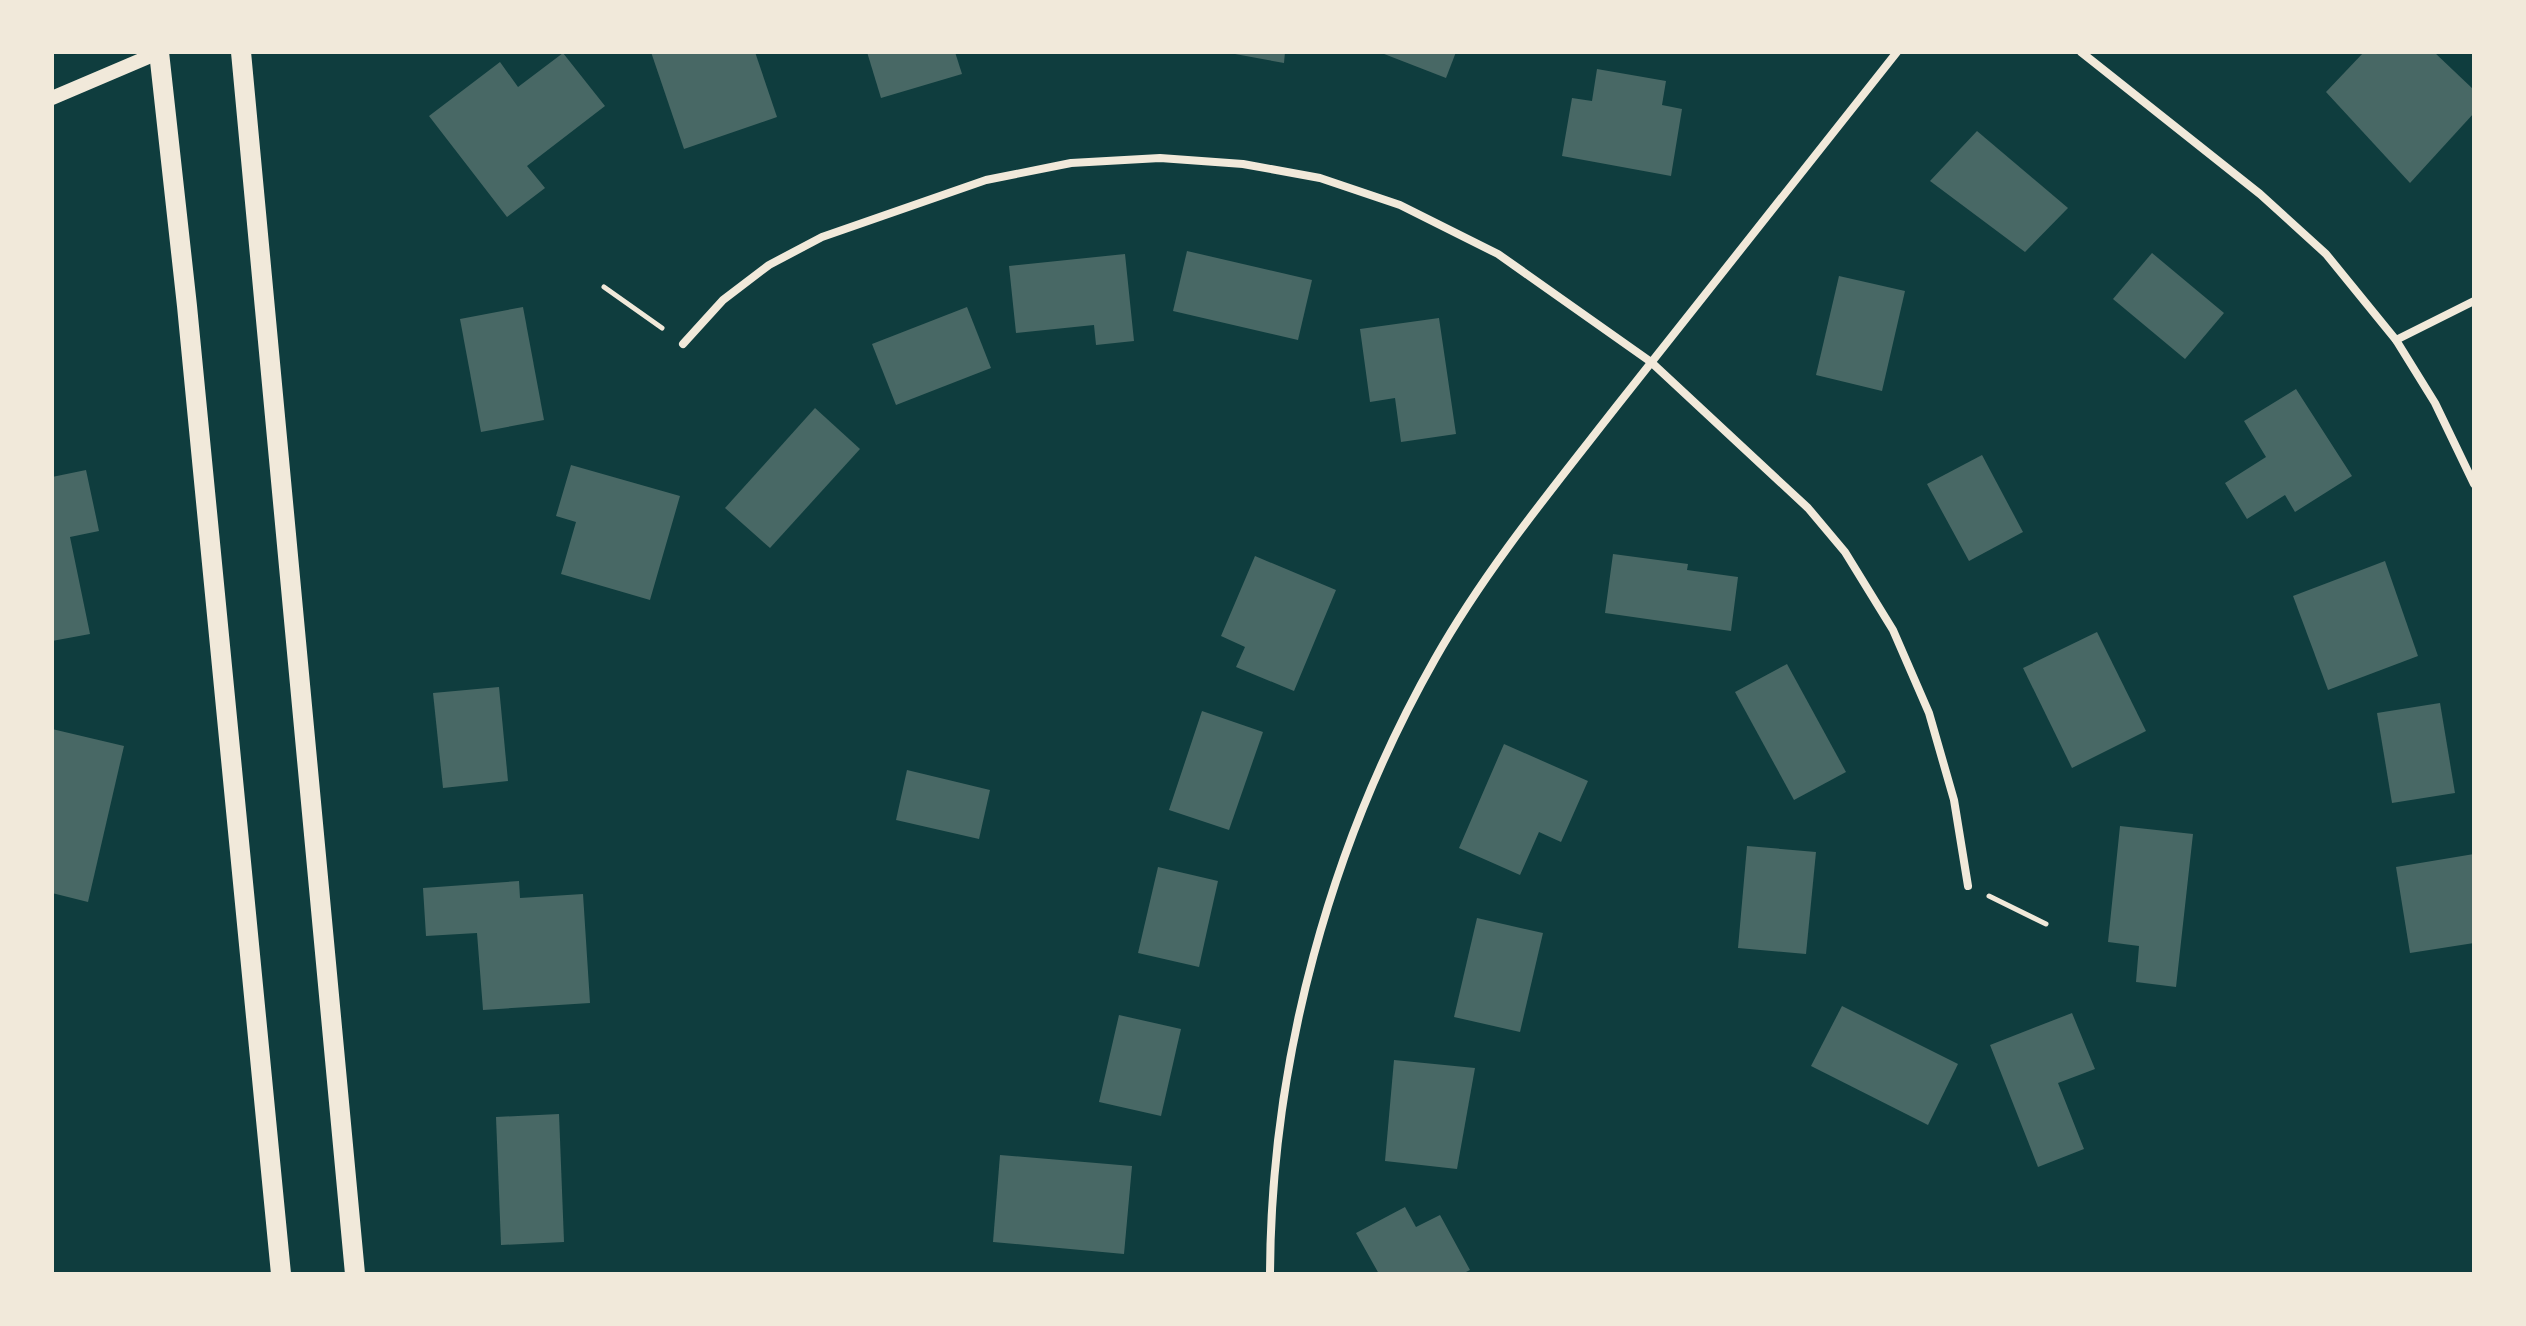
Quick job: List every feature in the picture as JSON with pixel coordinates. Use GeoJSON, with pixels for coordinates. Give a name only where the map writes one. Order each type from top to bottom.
{"type":"FeatureCollection","features":[{"type":"Feature","properties":{"kind":"main road"},"geometry":{"type":"LineString","coordinates":[[159,52],[187,306],[281,1274]]}},
{"type":"Feature","properties":{"kind":"main road"},"geometry":{"type":"LineString","coordinates":[[241,52],[355,1274]]}},
{"type":"Feature","properties":{"kind":"street"},"geometry":{"type":"LineString","coordinates":[[52,98],[159,52]]}},
{"type":"Feature","properties":{"kind":"street"},"geometry":{"type":"LineString","coordinates":[[1270,1274],[1270,1228],[1282,1108],[1305,991],[1338,877],[1381,766],[1435,659],[1500,555],[1897,52]]}},
{"type":"Feature","properties":{"kind":"street"},"geometry":{"type":"LineString","coordinates":[[2081,52],[2260,194],[2326,254],[2396,340],[2435,403],[2474,484]]}},
{"type":"Feature","properties":{"kind":"street"},"geometry":{"type":"LineString","coordinates":[[683,344],[723,300],[769,265],[822,237],[986,180],[1071,163],[1160,158],[1243,164],[1320,178],[1400,205],[1498,254],[1651,362],[1808,508],[1845,552],[1893,630],[1929,713],[1954,800],[1968,886]]}},
{"type":"Feature","properties":{"kind":"street"},"geometry":{"type":"LineString","coordinates":[[2396,340],[2474,301]]}},
{"type":"Feature","properties":{"kind":"path"},"geometry":{"type":"LineString","coordinates":[[604,287],[683,344]]}},
{"type":"Feature","properties":{"kind":"path"},"geometry":{"type":"LineString","coordinates":[[1968,886],[2046,924]]}},
{"type":"Feature","properties":{"kind":"building"},"geometry":{"type":"Polygon","coordinates":[[[651,52],[755,52],[777,117],[684,149],[651,52]]]}},
{"type":"Feature","properties":{"kind":"building"},"geometry":{"type":"Polygon","coordinates":[[[867,52],[955,52],[962,74],[881,98],[867,52]]]}},
{"type":"Feature","properties":{"kind":"building"},"geometry":{"type":"Polygon","coordinates":[[[1224,52],[1285,52],[1284,63],[1224,52]]]}},
{"type":"Feature","properties":{"kind":"building"},"geometry":{"type":"Polygon","coordinates":[[[1379,52],[1456,52],[1446,78],[1379,52]]]}},
{"type":"Feature","properties":{"kind":"building"},"geometry":{"type":"Polygon","coordinates":[[[2364,52],[2434,52],[2474,90],[2474,113],[2410,183],[2326,92],[2364,52]]]}},
{"type":"Feature","properties":{"kind":"building"},"geometry":{"type":"Polygon","coordinates":[[[563,53],[605,106],[527,166],[545,188],[507,217],[429,116],[500,62],[518,87],[563,53]]]}},
{"type":"Feature","properties":{"kind":"building"},"geometry":{"type":"Polygon","coordinates":[[[1597,69],[1666,81],[1662,105],[1682,109],[1671,176],[1562,156],[1572,98],[1592,101],[1597,69]]]}},
{"type":"Feature","properties":{"kind":"building"},"geometry":{"type":"Polygon","coordinates":[[[1977,131],[2068,208],[2025,252],[1930,181],[1977,131]]]}},
{"type":"Feature","properties":{"kind":"building"},"geometry":{"type":"Polygon","coordinates":[[[1187,251],[1312,280],[1298,340],[1173,311],[1187,251]]]}},
{"type":"Feature","properties":{"kind":"building"},"geometry":{"type":"Polygon","coordinates":[[[2152,253],[2224,313],[2185,359],[2113,299],[2152,253]]]}},
{"type":"Feature","properties":{"kind":"building"},"geometry":{"type":"Polygon","coordinates":[[[1125,254],[1134,341],[1096,345],[1094,325],[1016,333],[1009,266],[1125,254]]]}},
{"type":"Feature","properties":{"kind":"building"},"geometry":{"type":"Polygon","coordinates":[[[1839,276],[1905,291],[1882,391],[1816,375],[1839,276]]]}},
{"type":"Feature","properties":{"kind":"building"},"geometry":{"type":"Polygon","coordinates":[[[523,307],[544,420],[481,432],[460,319],[523,307]]]}},
{"type":"Feature","properties":{"kind":"building"},"geometry":{"type":"Polygon","coordinates":[[[967,307],[991,368],[896,405],[872,344],[967,307]]]}},
{"type":"Feature","properties":{"kind":"building"},"geometry":{"type":"Polygon","coordinates":[[[1439,318],[1456,434],[1401,442],[1395,398],[1370,402],[1360,329],[1439,318]]]}},
{"type":"Feature","properties":{"kind":"building"},"geometry":{"type":"Polygon","coordinates":[[[2296,389],[2352,476],[2295,512],[2285,495],[2247,519],[2225,483],[2266,457],[2244,421],[2296,389]]]}},
{"type":"Feature","properties":{"kind":"building"},"geometry":{"type":"Polygon","coordinates":[[[815,408],[860,449],[770,548],[725,508],[815,408]]]}},
{"type":"Feature","properties":{"kind":"building"},"geometry":{"type":"Polygon","coordinates":[[[1982,455],[2023,532],[1969,561],[1927,484],[1982,455]]]}},
{"type":"Feature","properties":{"kind":"building"},"geometry":{"type":"Polygon","coordinates":[[[571,465],[680,496],[650,600],[561,574],[576,522],[556,516],[571,465]]]}},
{"type":"Feature","properties":{"kind":"building"},"geometry":{"type":"Polygon","coordinates":[[[86,470],[99,531],[70,537],[90,634],[52,641],[52,477],[86,470]]]}},
{"type":"Feature","properties":{"kind":"building"},"geometry":{"type":"Polygon","coordinates":[[[1613,554],[1688,564],[1687,570],[1738,577],[1731,631],[1605,613],[1613,554]]]}},
{"type":"Feature","properties":{"kind":"building"},"geometry":{"type":"Polygon","coordinates":[[[1255,556],[1336,590],[1294,691],[1236,667],[1245,647],[1221,636],[1255,556]]]}},
{"type":"Feature","properties":{"kind":"building"},"geometry":{"type":"Polygon","coordinates":[[[2385,561],[2418,656],[2328,690],[2293,596],[2385,561]]]}},
{"type":"Feature","properties":{"kind":"building"},"geometry":{"type":"Polygon","coordinates":[[[2097,632],[2146,731],[2072,768],[2023,668],[2097,632]]]}},
{"type":"Feature","properties":{"kind":"building"},"geometry":{"type":"Polygon","coordinates":[[[1787,664],[1846,772],[1794,800],[1735,692],[1787,664]]]}},
{"type":"Feature","properties":{"kind":"building"},"geometry":{"type":"Polygon","coordinates":[[[499,687],[508,781],[443,788],[433,693],[499,687]]]}},
{"type":"Feature","properties":{"kind":"building"},"geometry":{"type":"Polygon","coordinates":[[[2440,703],[2455,793],[2392,803],[2377,713],[2440,703]]]}},
{"type":"Feature","properties":{"kind":"building"},"geometry":{"type":"Polygon","coordinates":[[[1202,711],[1263,732],[1229,830],[1169,810],[1202,711]]]}},
{"type":"Feature","properties":{"kind":"building"},"geometry":{"type":"Polygon","coordinates":[[[52,729],[124,746],[88,902],[52,893],[52,729]]]}},
{"type":"Feature","properties":{"kind":"building"},"geometry":{"type":"Polygon","coordinates":[[[1504,744],[1588,781],[1561,842],[1539,832],[1520,875],[1459,848],[1504,744]]]}},
{"type":"Feature","properties":{"kind":"building"},"geometry":{"type":"Polygon","coordinates":[[[907,770],[990,790],[979,839],[896,820],[907,770]]]}},
{"type":"Feature","properties":{"kind":"building"},"geometry":{"type":"Polygon","coordinates":[[[2120,826],[2193,834],[2176,987],[2136,982],[2139,946],[2108,942],[2120,826]]]}},
{"type":"Feature","properties":{"kind":"building"},"geometry":{"type":"Polygon","coordinates":[[[1747,846],[1816,852],[1806,954],[1738,948],[1747,846]]]}},
{"type":"Feature","properties":{"kind":"building"},"geometry":{"type":"Polygon","coordinates":[[[2474,854],[2474,943],[2410,953],[2396,867],[2474,854]]]}},
{"type":"Feature","properties":{"kind":"building"},"geometry":{"type":"Polygon","coordinates":[[[1158,867],[1218,881],[1199,967],[1138,953],[1158,867]]]}},
{"type":"Feature","properties":{"kind":"building"},"geometry":{"type":"Polygon","coordinates":[[[519,881],[520,898],[583,894],[590,1003],[483,1010],[477,933],[426,936],[423,888],[519,881]]]}},
{"type":"Feature","properties":{"kind":"building"},"geometry":{"type":"Polygon","coordinates":[[[1477,918],[1543,933],[1520,1032],[1454,1017],[1477,918]]]}},
{"type":"Feature","properties":{"kind":"building"},"geometry":{"type":"Polygon","coordinates":[[[1842,1006],[1958,1064],[1928,1125],[1811,1066],[1842,1006]]]}},
{"type":"Feature","properties":{"kind":"building"},"geometry":{"type":"Polygon","coordinates":[[[2072,1013],[2095,1069],[2058,1083],[2084,1149],[2038,1167],[1990,1045],[2072,1013]]]}},
{"type":"Feature","properties":{"kind":"building"},"geometry":{"type":"Polygon","coordinates":[[[1119,1015],[1181,1029],[1161,1116],[1099,1102],[1119,1015]]]}},
{"type":"Feature","properties":{"kind":"building"},"geometry":{"type":"Polygon","coordinates":[[[1394,1060],[1475,1068],[1457,1169],[1385,1161],[1394,1060]]]}},
{"type":"Feature","properties":{"kind":"building"},"geometry":{"type":"Polygon","coordinates":[[[559,1114],[564,1242],[501,1245],[496,1117],[559,1114]]]}},
{"type":"Feature","properties":{"kind":"building"},"geometry":{"type":"Polygon","coordinates":[[[1000,1155],[1132,1166],[1124,1254],[993,1242],[1000,1155]]]}},
{"type":"Feature","properties":{"kind":"building"},"geometry":{"type":"Polygon","coordinates":[[[1405,1207],[1416,1227],[1440,1215],[1470,1270],[1462,1274],[1379,1274],[1356,1233],[1405,1207]]]}}]}
